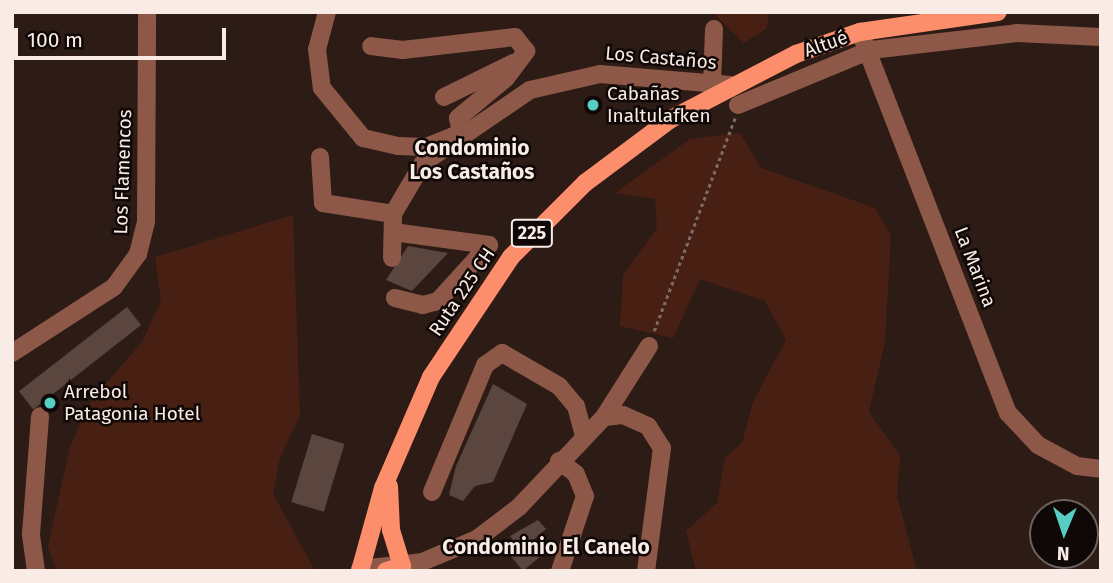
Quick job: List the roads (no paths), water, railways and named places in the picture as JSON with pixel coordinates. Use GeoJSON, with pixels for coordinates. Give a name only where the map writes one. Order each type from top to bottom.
{"type":"FeatureCollection","features":[{"type":"Feature","properties":{"kind":"main road","name":"225"},"geometry":{"type":"LineString","coordinates":[[731,85],[860,33],[949,15],[998,12]]}},
{"type":"Feature","properties":{"kind":"main road","name":"Ruta 225 CH"},"geometry":{"type":"LineString","coordinates":[[360,570],[393,463],[430,377],[511,257],[585,183],[671,119],[731,85]]}},
{"type":"Feature","properties":{"kind":"main road"},"geometry":{"type":"LineString","coordinates":[[393,463],[389,512],[394,568]]}},
{"type":"Feature","properties":{"kind":"street","name":"Los Flamencos"},"geometry":{"type":"LineString","coordinates":[[12,353],[114,287],[142,244],[147,12]]}},
{"type":"Feature","properties":{"kind":"street"},"geometry":{"type":"LineString","coordinates":[[327,12],[318,75],[333,105],[363,138],[426,147],[461,133],[458,118],[522,58],[525,43],[515,37],[403,51],[371,46]]}},
{"type":"Feature","properties":{"kind":"street"},"geometry":{"type":"LineString","coordinates":[[712,84],[714,29]]}},
{"type":"Feature","properties":{"kind":"street","name":"La Marina"},"geometry":{"type":"LineString","coordinates":[[860,33],[871,50],[1008,413],[1038,444],[1077,466],[1101,469]]}},
{"type":"Feature","properties":{"kind":"street","name":"Altué"},"geometry":{"type":"LineString","coordinates":[[738,105],[871,50],[1017,33],[1101,37]]}},
{"type":"Feature","properties":{"kind":"street"},"geometry":{"type":"LineString","coordinates":[[444,97],[522,58]]}},
{"type":"Feature","properties":{"kind":"street","name":"Los Castaños"},"geometry":{"type":"LineString","coordinates":[[392,258],[393,223],[423,163],[461,133],[530,90],[566,78],[615,74],[731,85]]}},
{"type":"Feature","properties":{"kind":"street"},"geometry":{"type":"LineString","coordinates":[[320,157],[323,203],[393,223],[489,244],[438,301],[424,305],[395,298]]}},
{"type":"Feature","properties":{"kind":"street"},"geometry":{"type":"LineString","coordinates":[[360,570],[394,568],[441,556],[492,530],[583,435],[604,417],[649,346]]}},
{"type":"Feature","properties":{"kind":"street"},"geometry":{"type":"LineString","coordinates":[[432,492],[485,365],[502,353],[559,386],[576,406],[583,435]]}},
{"type":"Feature","properties":{"kind":"street"},"geometry":{"type":"LineString","coordinates":[[36,571],[31,534],[40,416]]}},
{"type":"Feature","properties":{"kind":"street"},"geometry":{"type":"LineString","coordinates":[[604,417],[641,420],[662,448],[646,571]]}},
{"type":"Feature","properties":{"kind":"street"},"geometry":{"type":"LineString","coordinates":[[559,461],[576,474],[585,496],[559,571]]}},
{"type":"Feature","properties":{"kind":"place","name":"Cabañas Inaltulafken"},"geometry":{"type":"Point","coordinates":[593,105]}},
{"type":"Feature","properties":{"kind":"place","name":"Arrebol Patagonia Hotel"},"geometry":{"type":"Point","coordinates":[50,403]}},
{"type":"Feature","properties":{"kind":"district","name":"Condominio Los Castaños"},"geometry":{"type":"Point","coordinates":[472,160]}},
{"type":"Feature","properties":{"kind":"district","name":"Condominio El Canelo"},"geometry":{"type":"Point","coordinates":[546,547]}}]}
